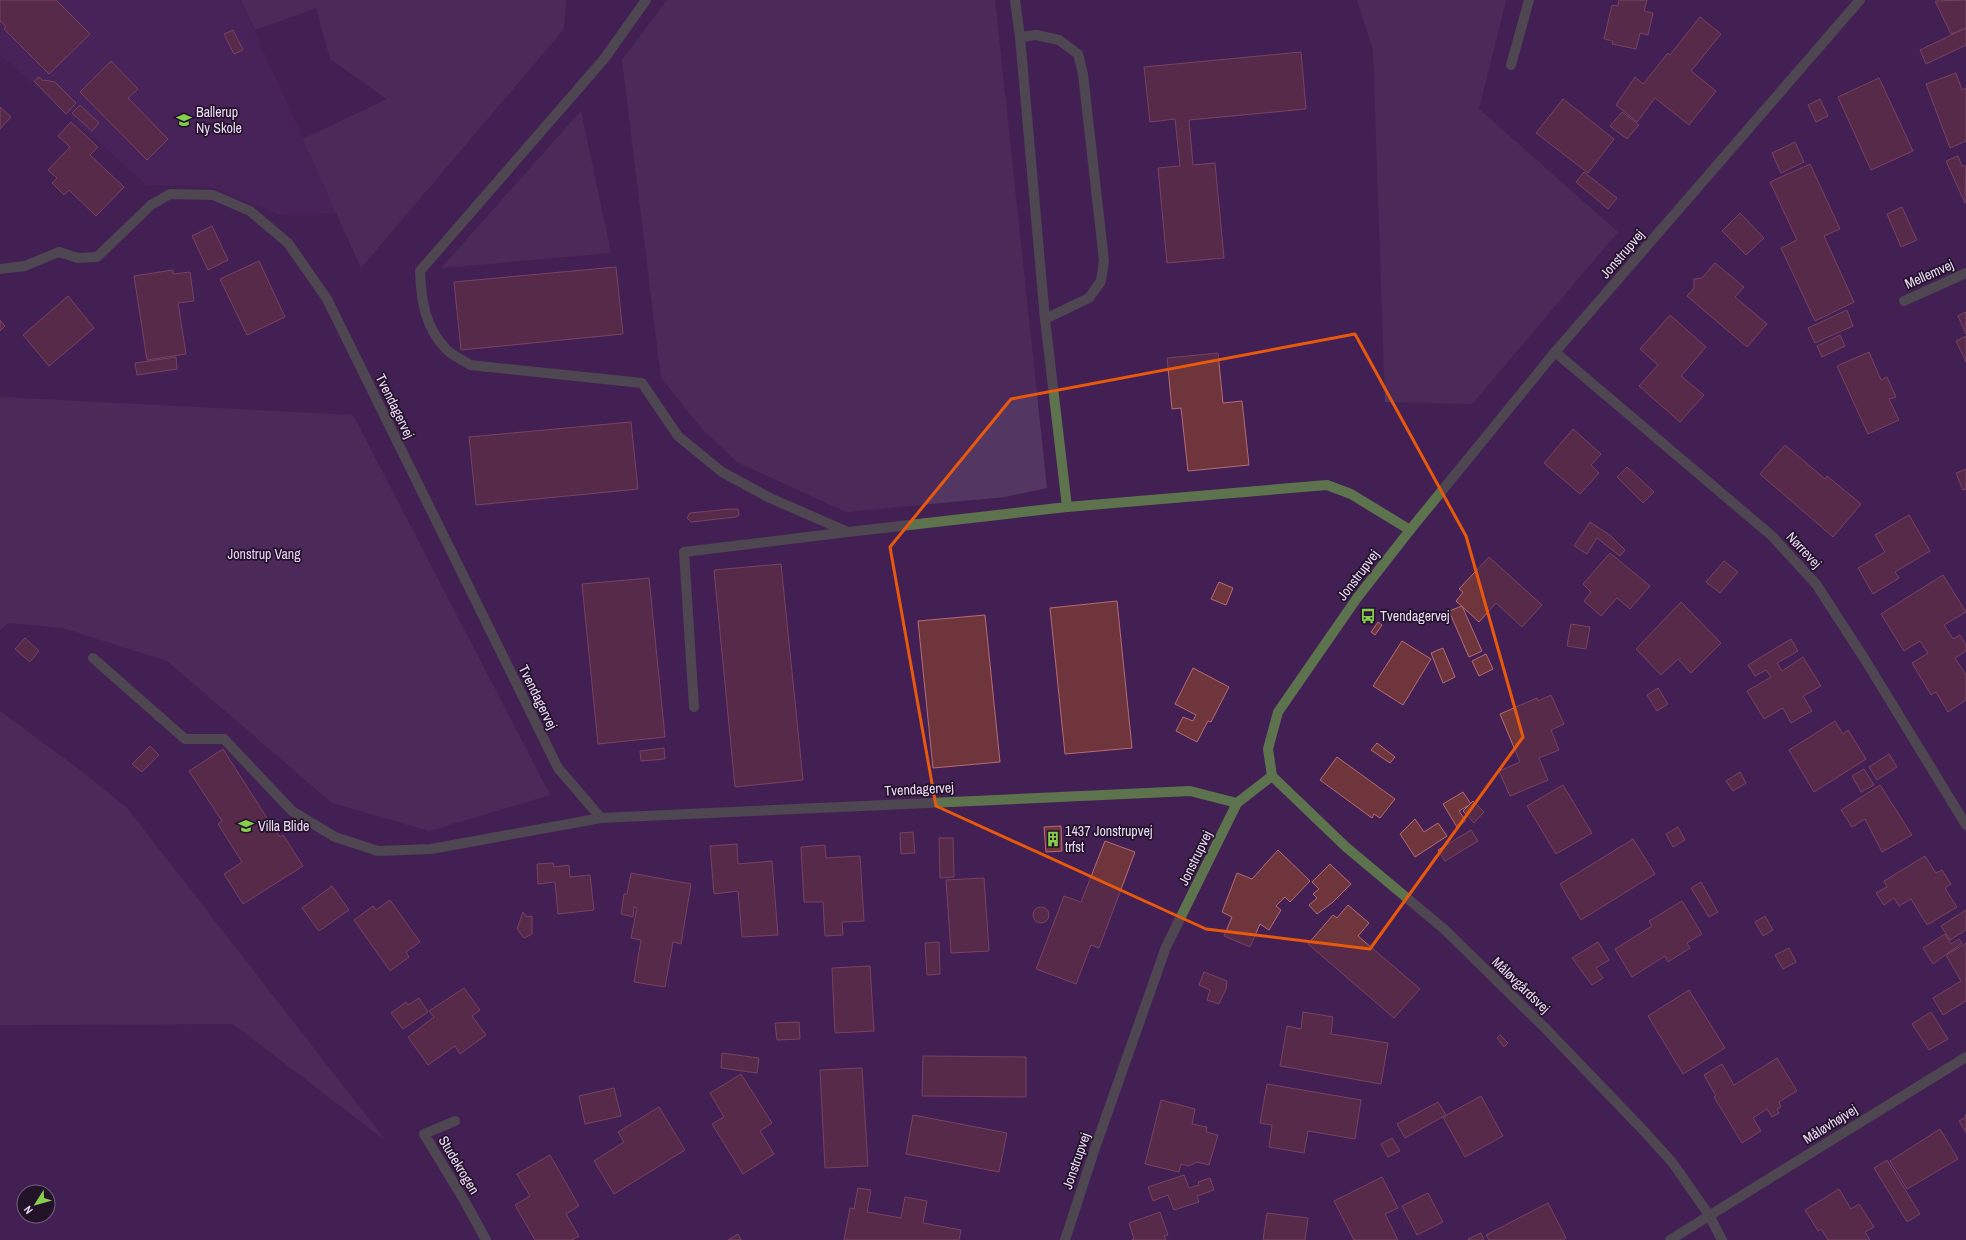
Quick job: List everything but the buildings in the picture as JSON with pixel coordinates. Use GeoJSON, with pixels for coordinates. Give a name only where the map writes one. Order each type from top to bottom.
{"type":"FeatureCollection","features":[{"type":"Feature","properties":{"kind":"street"},"geometry":{"type":"LineString","coordinates":[[646,0],[604,59],[420,270],[421,298],[429,325],[447,350],[470,365],[642,383],[678,436],[722,472],[770,498],[848,532]]}},
{"type":"Feature","properties":{"kind":"street"},"geometry":{"type":"LineString","coordinates":[[1015,0],[1020,37],[1045,319],[1067,507]]}},
{"type":"Feature","properties":{"kind":"street"},"geometry":{"type":"LineString","coordinates":[[1511,65],[1529,0]]}},
{"type":"Feature","properties":{"kind":"street","name":"Jonstrupvej"},"geometry":{"type":"LineString","coordinates":[[1065,1240],[1166,947],[1237,803],[1272,776],[1268,749],[1278,712],[1357,598],[1410,530],[1555,352],[1860,0]]}},
{"type":"Feature","properties":{"kind":"street"},"geometry":{"type":"LineString","coordinates":[[1020,37],[1036,36],[1059,40],[1078,54],[1083,74],[1104,261],[1101,281],[1090,298],[1045,319]]}},
{"type":"Feature","properties":{"kind":"street","name":"Tvendagervej"},"geometry":{"type":"LineString","coordinates":[[0,269],[25,266],[59,252],[78,258],[97,257],[151,205],[170,194],[213,195],[250,211],[288,243],[327,299],[558,768],[601,818]]}},
{"type":"Feature","properties":{"kind":"street","name":"Mellemvej"},"geometry":{"type":"LineString","coordinates":[[1904,301],[1966,273]]}},
{"type":"Feature","properties":{"kind":"street","name":"Nørrevej"},"geometry":{"type":"LineString","coordinates":[[1555,352],[1772,536],[1816,584],[1864,658],[1966,825]]}},
{"type":"Feature","properties":{"kind":"street"},"geometry":{"type":"LineString","coordinates":[[694,707],[684,552],[1067,507],[1214,493],[1327,485],[1351,494],[1410,530]]}},
{"type":"Feature","properties":{"kind":"street","name":"Tvendagervej"},"geometry":{"type":"LineString","coordinates":[[93,658],[185,739],[224,739],[292,811],[335,837],[378,851],[431,849],[601,818],[1190,791],[1237,803]]}},
{"type":"Feature","properties":{"kind":"street","name":"Måløvgårdsvej"},"geometry":{"type":"LineString","coordinates":[[1272,776],[1346,847],[1444,929],[1545,1028],[1672,1162],[1709,1215],[1722,1240]]}},
{"type":"Feature","properties":{"kind":"street","name":"Måløvhøjvej"},"geometry":{"type":"LineString","coordinates":[[1670,1240],[1966,1056]]}},
{"type":"Feature","properties":{"kind":"street","name":"Studekrogen"},"geometry":{"type":"LineString","coordinates":[[455,1121],[424,1134],[464,1200],[486,1240]]}},
{"type":"Feature","properties":{"kind":"highlighted area"},"geometry":{"type":"Polygon","coordinates":[[[1355,334],[1466,536],[1523,737],[1370,949],[1206,929],[936,806],[890,547],[1011,399],[1355,334]]]}},
{"type":"Feature","properties":{"kind":"shaded area","name":"Ballerup Ny Skole"},"geometry":{"type":"Polygon","coordinates":[[[0,0],[240,0],[337,213],[278,214],[211,187],[147,185],[0,54],[0,0]]]}},
{"type":"Feature","properties":{"kind":"green space"},"geometry":{"type":"Polygon","coordinates":[[[241,0],[566,0],[564,29],[361,268],[303,139],[387,99],[330,59],[316,8],[255,30],[241,0]]]}},
{"type":"Feature","properties":{"kind":"green space"},"geometry":{"type":"Polygon","coordinates":[[[667,0],[995,0],[1047,488],[1005,497],[846,512],[737,462],[702,429],[661,378],[622,60],[667,0]]]}},
{"type":"Feature","properties":{"kind":"green space"},"geometry":{"type":"Polygon","coordinates":[[[1357,0],[1506,0],[1479,109],[1618,232],[1472,404],[1385,402],[1373,50],[1357,0]]]}},
{"type":"Feature","properties":{"kind":"green space"},"geometry":{"type":"Polygon","coordinates":[[[581,111],[611,253],[441,268],[581,111]]]}},
{"type":"Feature","properties":{"kind":"green space","name":"Jonstrup Vang"},"geometry":{"type":"Polygon","coordinates":[[[0,397],[353,415],[550,795],[429,831],[332,803],[167,661],[63,628],[8,623],[0,630],[0,397]]]}},
{"type":"Feature","properties":{"kind":"green space"},"geometry":{"type":"Polygon","coordinates":[[[0,711],[84,773],[127,808],[386,1141],[233,1024],[0,1025],[0,711]]]}},
{"type":"Feature","properties":{"kind":"place","name":"Ballerup Ny Skole"},"geometry":{"type":"Point","coordinates":[184,120]}},
{"type":"Feature","properties":{"kind":"place","name":"Tvendagervej"},"geometry":{"type":"Point","coordinates":[1368,616]}},
{"type":"Feature","properties":{"kind":"place","name":"Villa Blide"},"geometry":{"type":"Point","coordinates":[246,826]}},
{"type":"Feature","properties":{"kind":"place","name":"1437 Jonstrupvej trfst"},"geometry":{"type":"Point","coordinates":[1053,839]}}]}
